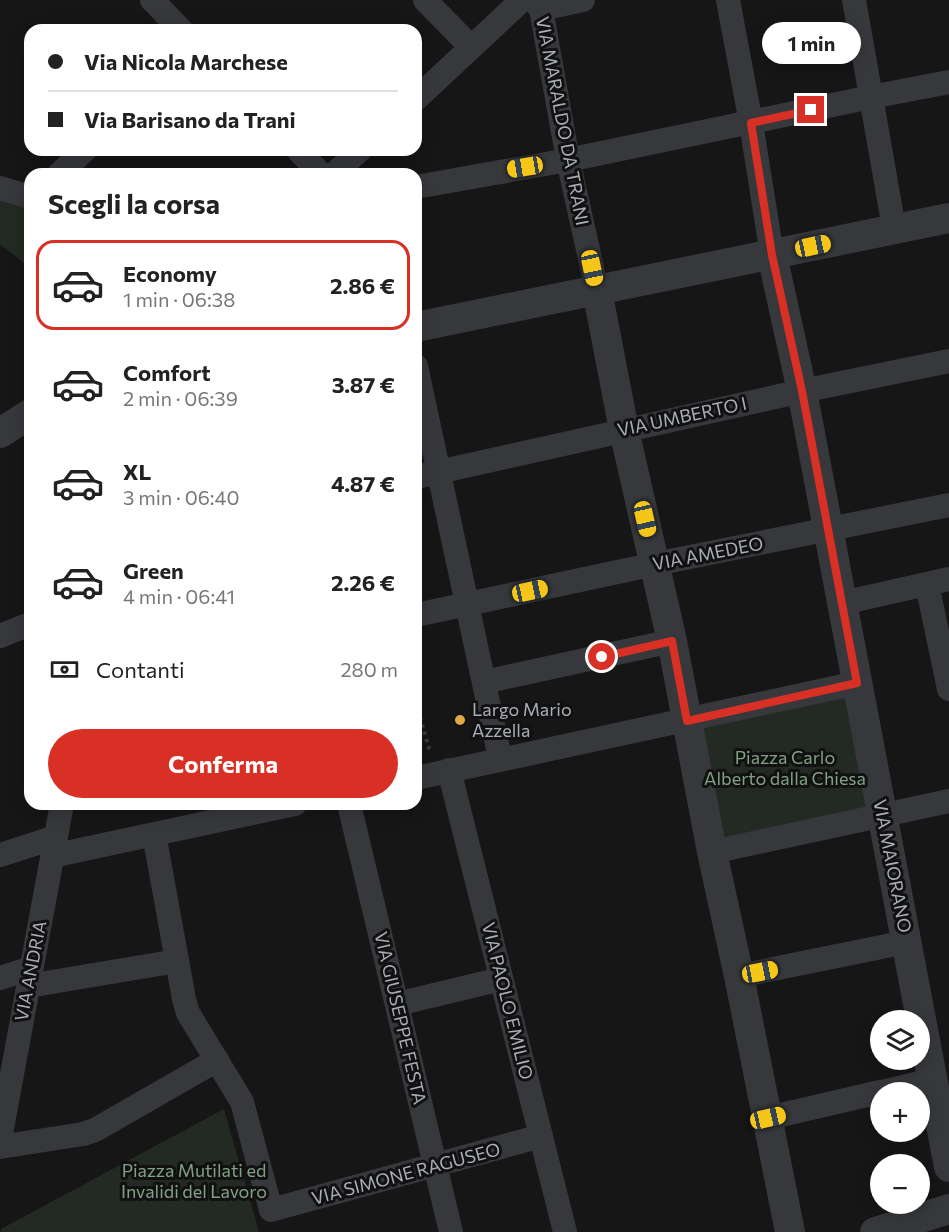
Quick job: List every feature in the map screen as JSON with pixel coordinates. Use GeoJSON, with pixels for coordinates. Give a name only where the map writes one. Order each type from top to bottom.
{"type":"FeatureCollection","features":[{"type":"Feature","properties":{"kind":"street"},"geometry":{"type":"LineString","coordinates":[[152,0],[175,24]]}},
{"type":"Feature","properties":{"kind":"street"},"geometry":{"type":"LineString","coordinates":[[425,0],[471,47]]}},
{"type":"Feature","properties":{"kind":"street"},"geometry":{"type":"LineString","coordinates":[[422,93],[471,47],[532,3],[583,0]]}},
{"type":"Feature","properties":{"kind":"street","name":"VIA MAIORANO"},"geometry":{"type":"LineString","coordinates":[[728,0],[772,255],[802,391],[949,1167]]}},
{"type":"Feature","properties":{"kind":"street"},"geometry":{"type":"LineString","coordinates":[[854,0],[894,228]]}},
{"type":"Feature","properties":{"kind":"street","name":"VIA MARALDO DA TRANI"},"geometry":{"type":"LineString","coordinates":[[532,3],[597,290],[624,430],[672,641],[712,852],[740,976],[790,1232]]}},
{"type":"Feature","properties":{"kind":"street"},"geometry":{"type":"LineString","coordinates":[[422,186],[568,160],[949,82]]}},
{"type":"Feature","properties":{"kind":"street"},"geometry":{"type":"LineString","coordinates":[[66,168],[78,156]]}},
{"type":"Feature","properties":{"kind":"street"},"geometry":{"type":"LineString","coordinates":[[304,156],[315,168]]}},
{"type":"Feature","properties":{"kind":"street"},"geometry":{"type":"LineString","coordinates":[[340,168],[354,156]]}},
{"type":"Feature","properties":{"kind":"street"},"geometry":{"type":"LineString","coordinates":[[0,188],[24,195]]}},
{"type":"Feature","properties":{"kind":"street"},"geometry":{"type":"LineString","coordinates":[[422,326],[949,218]]}},
{"type":"Feature","properties":{"kind":"street","name":"VIA UMBERTO I"},"geometry":{"type":"LineString","coordinates":[[426,474],[949,361]]}},
{"type":"Feature","properties":{"kind":"street"},"geometry":{"type":"LineString","coordinates":[[0,433],[24,418]]}},
{"type":"Feature","properties":{"kind":"street"},"geometry":{"type":"LineString","coordinates":[[422,431],[426,474],[467,604],[500,758]]}},
{"type":"Feature","properties":{"kind":"street","name":"VIA AMEDEO"},"geometry":{"type":"LineString","coordinates":[[467,604],[949,505]]}},
{"type":"Feature","properties":{"kind":"street"},"geometry":{"type":"LineString","coordinates":[[842,603],[938,581],[949,689]]}},
{"type":"Feature","properties":{"kind":"street"},"geometry":{"type":"LineString","coordinates":[[422,614],[467,604]]}},
{"type":"Feature","properties":{"kind":"street"},"geometry":{"type":"LineString","coordinates":[[0,636],[24,626]]}},
{"type":"Feature","properties":{"kind":"street"},"geometry":{"type":"LineString","coordinates":[[484,682],[672,641]]}},
{"type":"Feature","properties":{"kind":"street"},"geometry":{"type":"LineString","coordinates":[[434,773],[857,683]]}},
{"type":"Feature","properties":{"kind":"street","name":"VIA PAOLO EMILIO"},"geometry":{"type":"LineString","coordinates":[[434,773],[501,979],[565,1232]]}},
{"type":"Feature","properties":{"kind":"street"},"geometry":{"type":"LineString","coordinates":[[712,852],[949,801]]}},
{"type":"Feature","properties":{"kind":"street","name":"VIA ANDRIA"},"geometry":{"type":"LineString","coordinates":[[0,1139],[9,1041],[29,977],[61,810]]}},
{"type":"Feature","properties":{"kind":"street"},"geometry":{"type":"LineString","coordinates":[[0,855],[154,834],[267,810]]}},
{"type":"Feature","properties":{"kind":"street","name":"VIA GIUSEPPE FESTA"},"geometry":{"type":"LineString","coordinates":[[350,810],[451,1232]]}},
{"type":"Feature","properties":{"kind":"street"},"geometry":{"type":"LineString","coordinates":[[0,1147],[83,1134],[95,1130],[217,1060],[188,1014],[154,834]]}},
{"type":"Feature","properties":{"kind":"street"},"geometry":{"type":"LineString","coordinates":[[740,976],[906,942]]}},
{"type":"Feature","properties":{"kind":"street"},"geometry":{"type":"LineString","coordinates":[[0,978],[177,961]]}},
{"type":"Feature","properties":{"kind":"street"},"geometry":{"type":"LineString","coordinates":[[397,1004],[501,979]]}},
{"type":"Feature","properties":{"kind":"street","name":"VIA SIMONE RAGUSEO"},"geometry":{"type":"LineString","coordinates":[[217,1060],[242,1102],[271,1210],[541,1136]]}},
{"type":"Feature","properties":{"kind":"street"},"geometry":{"type":"LineString","coordinates":[[924,1082],[932,1080]]}},
{"type":"Feature","properties":{"kind":"street"},"geometry":{"type":"LineString","coordinates":[[768,1118],[870,1095]]}},
{"type":"Feature","properties":{"kind":"street"},"geometry":{"type":"LineString","coordinates":[[875,1232],[949,1209]]}},
{"type":"Feature","properties":{"kind":"path"},"geometry":{"type":"LineString","coordinates":[[422,726],[434,773]]}},
{"type":"Feature","properties":{"kind":"green space"},"geometry":{"type":"Polygon","coordinates":[[[0,199],[24,206],[24,263],[0,244],[0,199]]]}},
{"type":"Feature","properties":{"kind":"green space","name":"Piazza Carlo Alberto dalla Chiesa"},"geometry":{"type":"Polygon","coordinates":[[[852,692],[876,811],[718,844],[693,725],[852,692]]]}},
{"type":"Feature","properties":{"kind":"green space","name":"Piazza Mutilati ed Invalidi del Lavoro"},"geometry":{"type":"Polygon","coordinates":[[[224,1109],[259,1232],[1,1232],[1,1229],[224,1109]]]}},
{"type":"Feature","properties":{"kind":"place","name":"Largo Mario Azzella"},"geometry":{"type":"Point","coordinates":[460,720]}},
{"type":"Feature","properties":{"kind":"route"},"geometry":{"type":"LineString","coordinates":[[602,657],[672,641],[687,721],[857,683],[802,391],[772,255],[751,123],[811,110]]}}]}
